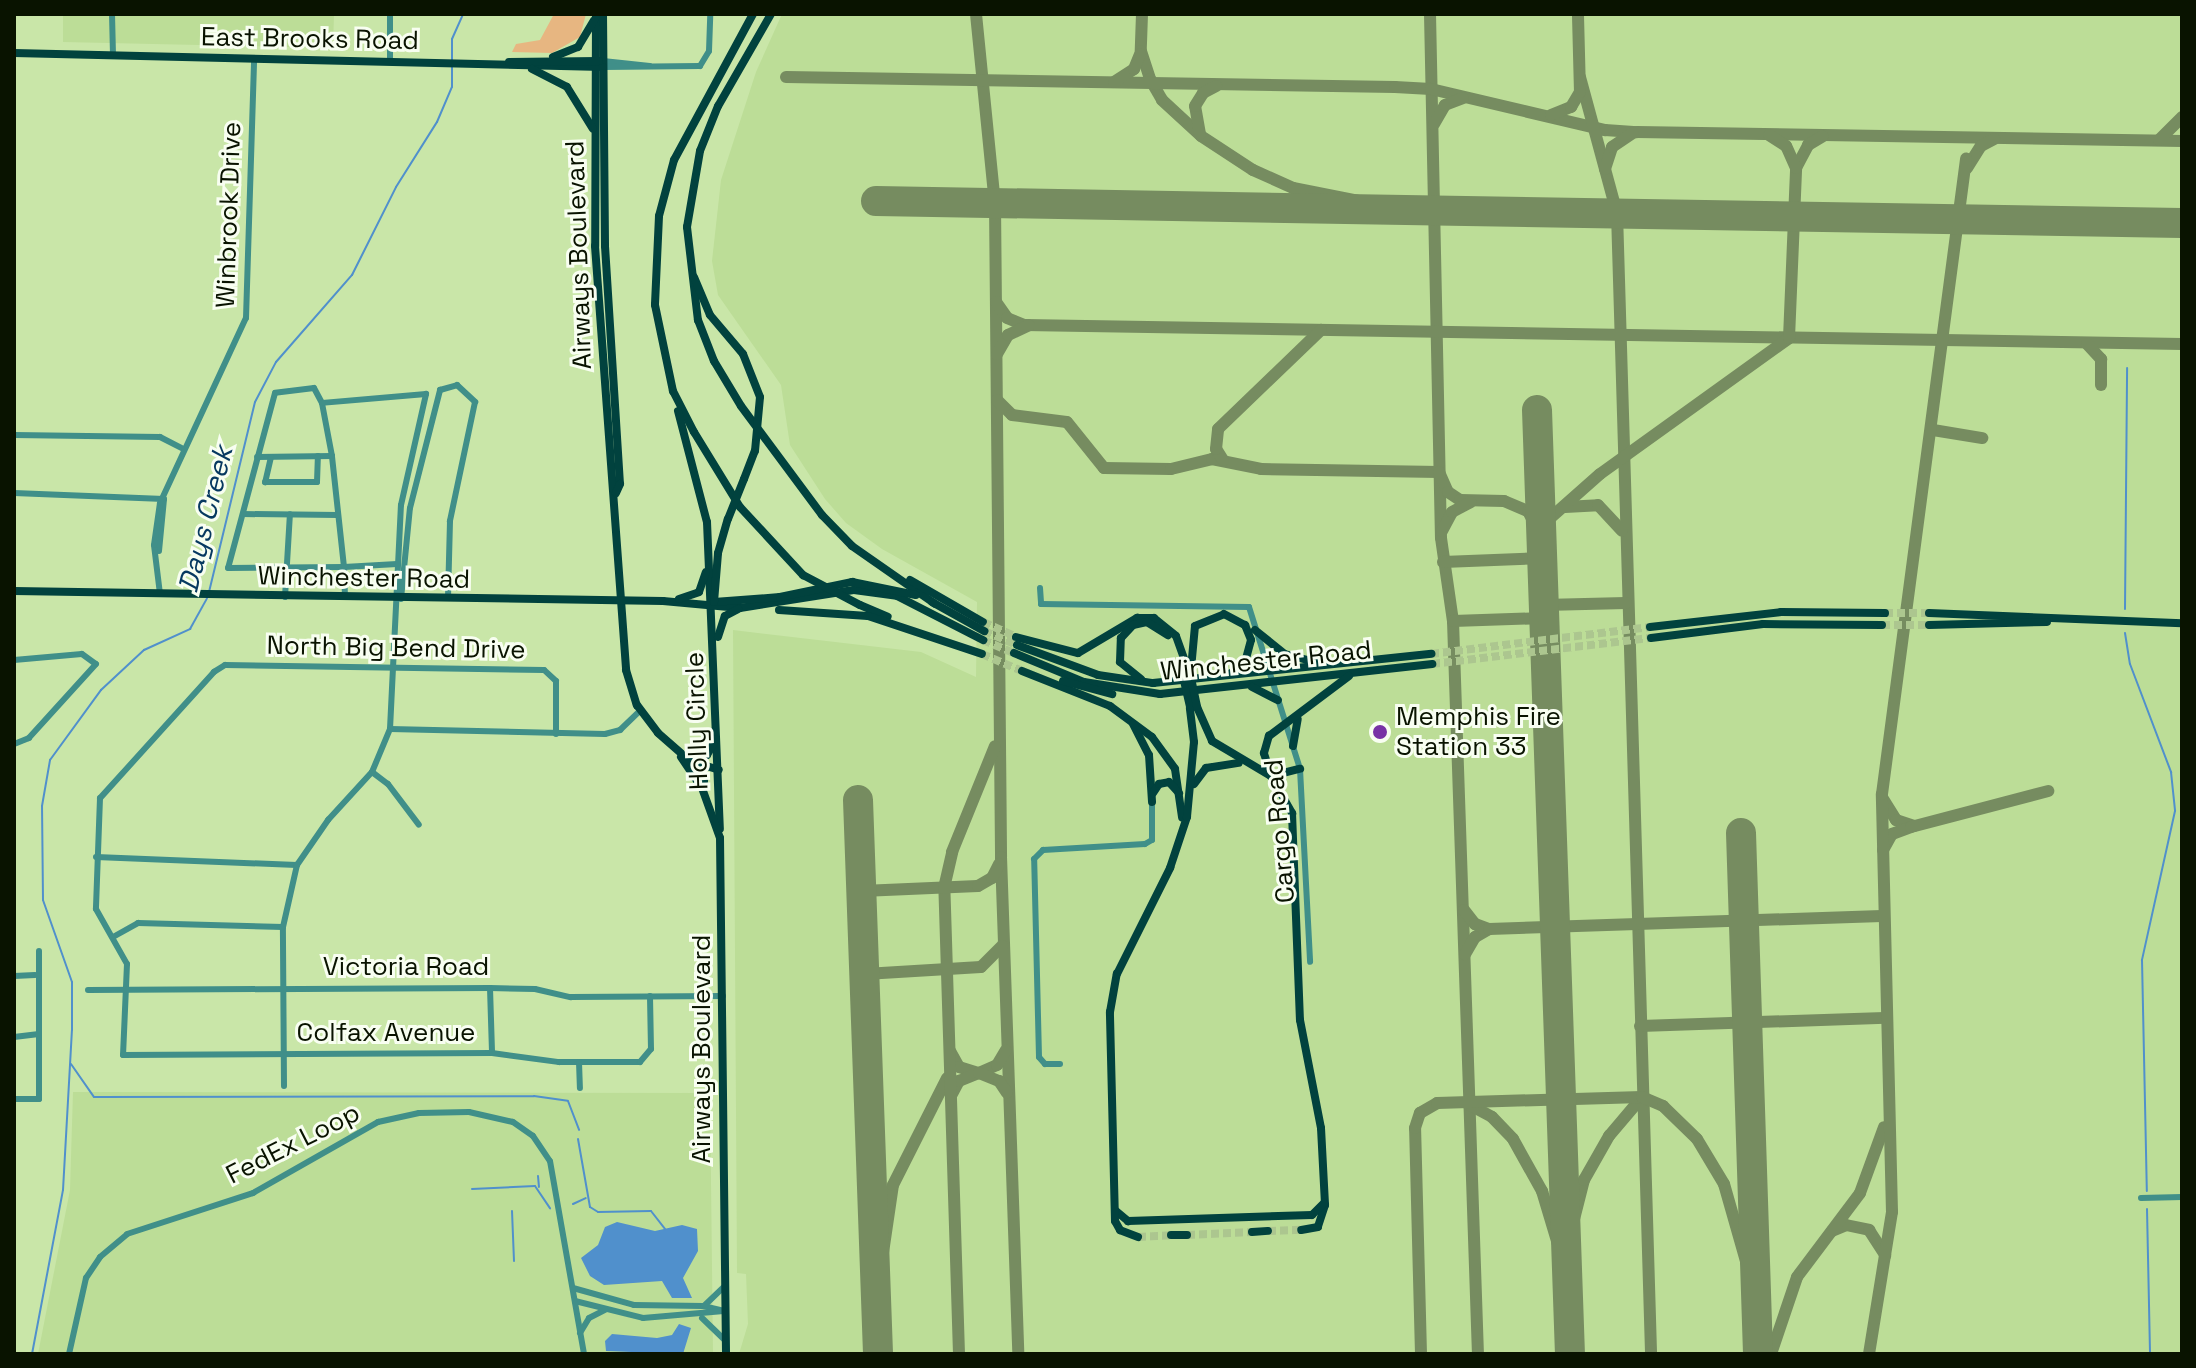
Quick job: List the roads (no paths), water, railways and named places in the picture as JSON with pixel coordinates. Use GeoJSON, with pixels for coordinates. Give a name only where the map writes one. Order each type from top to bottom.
{"type":"FeatureCollection","features":[{"type":"Feature","properties":{"kind":"main road"},"geometry":{"type":"LineString","coordinates":[[713,603],[705,505],[673,391],[655,305],[659,216],[674,160],[693,118],[753,14]]}},
{"type":"Feature","properties":{"kind":"main road"},"geometry":{"type":"LineString","coordinates":[[771,14],[718,106],[700,151],[687,227],[689,265],[698,320],[727,384],[822,515],[867,557],[935,604]]}},
{"type":"Feature","properties":{"kind":"main road"},"geometry":{"type":"LineString","coordinates":[[547,59],[578,47],[598,15]]}},
{"type":"Feature","properties":{"kind":"main road","name":"Airways Boulevard"},"geometry":{"type":"LineString","coordinates":[[598,15],[605,246],[620,484],[616,493],[626,670],[641,710],[679,753],[702,788],[720,838],[726,1354]]}},
{"type":"Feature","properties":{"kind":"main road","name":"East Brooks Road"},"geometry":{"type":"LineString","coordinates":[[14,53],[508,62],[547,59],[600,64]]}},
{"type":"Feature","properties":{"kind":"main road","name":"East Brooks Road"},"geometry":{"type":"LineString","coordinates":[[508,62],[520,66],[600,64]]}},
{"type":"Feature","properties":{"kind":"main road","name":"Airways Boulevard"},"geometry":{"type":"LineString","coordinates":[[600,64],[595,134],[595,246],[611,486],[616,493]]}},
{"type":"Feature","properties":{"kind":"main road"},"geometry":{"type":"LineString","coordinates":[[520,66],[567,87],[595,134]]}},
{"type":"Feature","properties":{"kind":"main road"},"geometry":{"type":"LineString","coordinates":[[689,265],[710,315],[743,354],[760,397],[755,451],[728,519],[713,603]]}},
{"type":"Feature","properties":{"kind":"main road"},"geometry":{"type":"LineString","coordinates":[[673,391],[740,507],[803,575],[860,605],[982,654]]}},
{"type":"Feature","properties":{"kind":"main road"},"geometry":{"type":"LineString","coordinates":[[672,601],[703,585],[709,543]]}},
{"type":"Feature","properties":{"kind":"main road"},"geometry":{"type":"LineString","coordinates":[[867,557],[983,631]]}},
{"type":"Feature","properties":{"kind":"main road","name":"Winchester Road"},"geometry":{"type":"LineString","coordinates":[[713,603],[780,597],[852,582],[897,588],[935,604],[983,631]]}},
{"type":"Feature","properties":{"kind":"main road","name":"Winchester Road"},"geometry":{"type":"LineString","coordinates":[[14,591],[672,601],[740,608],[758,608],[833,591],[876,593],[917,604],[983,631]]}},
{"type":"Feature","properties":{"kind":"main road","name":"Holly Circle"},"geometry":{"type":"LineString","coordinates":[[713,603],[720,838]]}},
{"type":"Feature","properties":{"kind":"main road"},"geometry":{"type":"LineString","coordinates":[[715,650],[725,616],[740,608]]}},
{"type":"Feature","properties":{"kind":"main road"},"geometry":{"type":"LineString","coordinates":[[758,608],[847,612],[926,632]]}},
{"type":"Feature","properties":{"kind":"main road"},"geometry":{"type":"LineString","coordinates":[[1650,627],[1781,612],[1885,613]]}},
{"type":"Feature","properties":{"kind":"main road"},"geometry":{"type":"LineString","coordinates":[[1929,613],[2052,621],[2182,623]]}},
{"type":"Feature","properties":{"kind":"main road"},"geometry":{"type":"LineString","coordinates":[[1138,1237],[1120,1230],[1114,1206],[1109,1035],[1117,974],[1181,834],[1191,795],[1194,707],[1189,643],[1195,626],[1224,614],[1245,625],[1251,648],[1244,666],[1214,680]]}},
{"type":"Feature","properties":{"kind":"main road"},"geometry":{"type":"LineString","coordinates":[[1016,645],[1078,653],[1137,618],[1154,618],[1176,636],[1191,678]]}},
{"type":"Feature","properties":{"kind":"main road"},"geometry":{"type":"LineString","coordinates":[[1929,625],[2026,626],[2052,621]]}},
{"type":"Feature","properties":{"kind":"main road"},"geometry":{"type":"LineString","coordinates":[[1153,683],[1128,671],[1118,654],[1126,630],[1140,623],[1167,633],[1194,707],[1212,741],[1244,763],[1271,776],[1300,769]]}},
{"type":"Feature","properties":{"kind":"main road"},"geometry":{"type":"LineString","coordinates":[[1651,638],[1763,624],[1882,625]]}},
{"type":"Feature","properties":{"kind":"main road"},"geometry":{"type":"LineString","coordinates":[[1255,630],[1285,654],[1342,665]]}},
{"type":"Feature","properties":{"kind":"main road","name":"Winchester Road"},"geometry":{"type":"LineString","coordinates":[[1016,645],[1097,685],[1160,694],[1243,685],[1271,677],[1342,665],[1431,659],[1357,672],[1271,677],[1153,683],[1098,675],[1016,645]]}},
{"type":"Feature","properties":{"kind":"main road"},"geometry":{"type":"LineString","coordinates":[[1160,694],[1103,693],[1020,668],[1125,715],[1167,754],[1182,802],[1181,834]]}},
{"type":"Feature","properties":{"kind":"main road"},"geometry":{"type":"LineString","coordinates":[[1301,1230],[1322,1223],[1325,1201],[1322,1139],[1300,1020],[1292,813],[1271,776],[1266,745],[1324,691],[1357,672]]}},
{"type":"Feature","properties":{"kind":"main road"},"geometry":{"type":"LineString","coordinates":[[1243,685],[1278,700]]}},
{"type":"Feature","properties":{"kind":"main road"},"geometry":{"type":"LineString","coordinates":[[1125,715],[1149,755],[1152,802]]}},
{"type":"Feature","properties":{"kind":"main road"},"geometry":{"type":"LineString","coordinates":[[1293,746],[1293,730],[1301,715]]}},
{"type":"Feature","properties":{"kind":"main road"},"geometry":{"type":"LineString","coordinates":[[679,753],[707,755],[718,736]]}},
{"type":"Feature","properties":{"kind":"main road","name":"Airways Boulevard"},"geometry":{"type":"LineString","coordinates":[[679,753],[690,761],[719,770]]}},
{"type":"Feature","properties":{"kind":"main road"},"geometry":{"type":"LineString","coordinates":[[690,761],[702,776],[702,788]]}},
{"type":"Feature","properties":{"kind":"main road"},"geometry":{"type":"LineString","coordinates":[[1191,795],[1206,768],[1244,763]]}},
{"type":"Feature","properties":{"kind":"main road"},"geometry":{"type":"LineString","coordinates":[[1152,802],[1154,789],[1164,782],[1174,784],[1182,802]]}},
{"type":"Feature","properties":{"kind":"main road"},"geometry":{"type":"LineString","coordinates":[[1114,1206],[1128,1221],[1312,1215],[1325,1201]]}},
{"type":"Feature","properties":{"kind":"main road"},"geometry":{"type":"LineString","coordinates":[[1252,1232],[1268,1231]]}},
{"type":"Feature","properties":{"kind":"main road"},"geometry":{"type":"LineString","coordinates":[[1171,1235],[1187,1235]]}},
{"type":"Feature","properties":{"kind":"street"},"geometry":{"type":"LineString","coordinates":[[112,14],[113,55]]}},
{"type":"Feature","properties":{"kind":"street"},"geometry":{"type":"LineString","coordinates":[[390,14],[390,60]]}},
{"type":"Feature","properties":{"kind":"street","name":"East Brooks Road"},"geometry":{"type":"LineString","coordinates":[[600,64],[704,64],[710,14]]}},
{"type":"Feature","properties":{"kind":"street","name":"Winbrook Drive"},"geometry":{"type":"LineString","coordinates":[[160,594],[159,551],[155,538],[164,499],[182,448],[246,318],[254,58]]}},
{"type":"Feature","properties":{"kind":"street"},"geometry":{"type":"LineString","coordinates":[[398,599],[410,508],[440,390],[457,385],[475,402],[450,521],[448,599]]}},
{"type":"Feature","properties":{"kind":"street"},"geometry":{"type":"LineString","coordinates":[[345,597],[344,567],[332,456],[322,403],[314,388],[275,393],[228,568],[344,567],[397,564]]}},
{"type":"Feature","properties":{"kind":"street"},"geometry":{"type":"LineString","coordinates":[[284,1086],[287,987],[283,927],[297,865],[328,820],[372,772],[390,729],[401,505],[426,394],[322,403]]}},
{"type":"Feature","properties":{"kind":"street"},"geometry":{"type":"LineString","coordinates":[[14,435],[160,437],[182,448]]}},
{"type":"Feature","properties":{"kind":"street"},"geometry":{"type":"LineString","coordinates":[[271,457],[265,482],[317,482],[318,456]]}},
{"type":"Feature","properties":{"kind":"street"},"geometry":{"type":"LineString","coordinates":[[257,457],[332,456]]}},
{"type":"Feature","properties":{"kind":"street"},"geometry":{"type":"LineString","coordinates":[[14,493],[164,499]]}},
{"type":"Feature","properties":{"kind":"street"},"geometry":{"type":"LineString","coordinates":[[243,514],[338,515]]}},
{"type":"Feature","properties":{"kind":"street"},"geometry":{"type":"LineString","coordinates":[[285,597],[290,514]]}},
{"type":"Feature","properties":{"kind":"street","name":"Cargo Road"},"geometry":{"type":"LineString","coordinates":[[1040,588],[1041,604],[1249,607],[1300,769],[1310,962]]}},
{"type":"Feature","properties":{"kind":"street"},"geometry":{"type":"LineString","coordinates":[[14,660],[82,654],[96,664],[29,738],[14,744]]}},
{"type":"Feature","properties":{"kind":"street","name":"North Big Bend Drive"},"geometry":{"type":"LineString","coordinates":[[96,857],[97,812],[108,784],[225,665],[548,671],[556,681],[556,734]]}},
{"type":"Feature","properties":{"kind":"street"},"geometry":{"type":"LineString","coordinates":[[390,729],[556,734],[620,730],[641,710]]}},
{"type":"Feature","properties":{"kind":"street"},"geometry":{"type":"LineString","coordinates":[[372,772],[388,784],[419,825]]}},
{"type":"Feature","properties":{"kind":"street"},"geometry":{"type":"LineString","coordinates":[[1060,1064],[1045,1064],[1039,1057],[1034,859],[1043,850],[1145,844],[1152,840],[1152,802]]}},
{"type":"Feature","properties":{"kind":"street"},"geometry":{"type":"LineString","coordinates":[[126,990],[127,964],[96,909],[96,857],[297,865]]}},
{"type":"Feature","properties":{"kind":"street"},"geometry":{"type":"LineString","coordinates":[[113,937],[138,923],[283,927]]}},
{"type":"Feature","properties":{"kind":"street"},"geometry":{"type":"LineString","coordinates":[[14,1099],[39,1099],[35,975],[39,951]]}},
{"type":"Feature","properties":{"kind":"street"},"geometry":{"type":"LineString","coordinates":[[14,976],[35,975]]}},
{"type":"Feature","properties":{"kind":"street"},"geometry":{"type":"LineString","coordinates":[[490,988],[492,1053]]}},
{"type":"Feature","properties":{"kind":"street","name":"Victoria Road"},"geometry":{"type":"LineString","coordinates":[[88,990],[490,988],[535,989],[571,997],[723,996]]}},
{"type":"Feature","properties":{"kind":"street","name":"Colfax Avenue"},"geometry":{"type":"LineString","coordinates":[[126,990],[123,1055],[492,1053],[579,1062],[647,1058],[650,996]]}},
{"type":"Feature","properties":{"kind":"street"},"geometry":{"type":"LineString","coordinates":[[14,1037],[37,1034]]}},
{"type":"Feature","properties":{"kind":"street"},"geometry":{"type":"LineString","coordinates":[[579,1062],[580,1088]]}},
{"type":"Feature","properties":{"kind":"street","name":"FedEx Loop"},"geometry":{"type":"LineString","coordinates":[[69,1354],[86,1278],[122,1237],[149,1223],[253,1193],[366,1128],[419,1113],[489,1113],[533,1136],[554,1174],[584,1354]]}},
{"type":"Feature","properties":{"kind":"street"},"geometry":{"type":"LineString","coordinates":[[2141,1198],[2182,1197]]}},
{"type":"Feature","properties":{"kind":"street"},"geometry":{"type":"LineString","coordinates":[[703,1306],[725,1286]]}},
{"type":"Feature","properties":{"kind":"street"},"geometry":{"type":"LineString","coordinates":[[573,1288],[654,1306],[703,1306],[725,1311]]}},
{"type":"Feature","properties":{"kind":"street"},"geometry":{"type":"LineString","coordinates":[[575,1301],[605,1310],[654,1318],[698,1317],[725,1311]]}},
{"type":"Feature","properties":{"kind":"street"},"geometry":{"type":"LineString","coordinates":[[654,1306],[654,1318]]}},
{"type":"Feature","properties":{"kind":"street"},"geometry":{"type":"LineString","coordinates":[[580,1333],[589,1318],[605,1310]]}},
{"type":"Feature","properties":{"kind":"street"},"geometry":{"type":"LineString","coordinates":[[698,1317],[725,1340]]}},
{"type":"Feature","properties":{"kind":"water"},"geometry":{"type":"Polygon","coordinates":[[[617,1222],[655,1231],[682,1225],[697,1229],[698,1251],[683,1278],[692,1298],[672,1298],[662,1281],[604,1285],[590,1276],[581,1258],[598,1245],[605,1227],[617,1222]]]}},
{"type":"Feature","properties":{"kind":"water"},"geometry":{"type":"Polygon","coordinates":[[[679,1324],[691,1328],[683,1354],[606,1351],[605,1341],[612,1334],[657,1338],[672,1335],[679,1324]]]}},
{"type":"Feature","properties":{"kind":"waterway","name":"Days Creek"},"geometry":{"type":"LineString","coordinates":[[452,61],[452,39],[463,14]]}},
{"type":"Feature","properties":{"kind":"waterway","name":"Days Creek"},"geometry":{"type":"LineString","coordinates":[[209,592],[255,402],[276,362],[352,275],[396,187],[437,122],[452,87],[452,67]]}},
{"type":"Feature","properties":{"kind":"waterway"},"geometry":{"type":"LineString","coordinates":[[2125,609],[2127,368]]}},
{"type":"Feature","properties":{"kind":"waterway","name":"Days Creek"},"geometry":{"type":"LineString","coordinates":[[32,1354],[63,1190],[72,1030],[72,982],[43,900],[42,806],[50,760],[101,690],[144,650],[190,629],[207,598]]}},
{"type":"Feature","properties":{"kind":"waterway"},"geometry":{"type":"LineString","coordinates":[[2125,633],[2130,664],[2171,772],[2175,811],[2142,960],[2147,1191]]}},
{"type":"Feature","properties":{"kind":"waterway"},"geometry":{"type":"LineString","coordinates":[[71,1064],[94,1097],[534,1096],[568,1101],[579,1130]]}},
{"type":"Feature","properties":{"kind":"waterway"},"geometry":{"type":"LineString","coordinates":[[578,1139],[590,1207],[598,1212],[651,1211],[665,1229]]}},
{"type":"Feature","properties":{"kind":"waterway"},"geometry":{"type":"LineString","coordinates":[[538,1176],[539,1187]]}},
{"type":"Feature","properties":{"kind":"waterway"},"geometry":{"type":"LineString","coordinates":[[472,1189],[535,1186],[550,1208]]}},
{"type":"Feature","properties":{"kind":"waterway"},"geometry":{"type":"LineString","coordinates":[[573,1204],[586,1198]]}},
{"type":"Feature","properties":{"kind":"waterway"},"geometry":{"type":"LineString","coordinates":[[2147,1209],[2150,1354]]}},
{"type":"Feature","properties":{"kind":"waterway"},"geometry":{"type":"LineString","coordinates":[[512,1211],[514,1261]]}},
{"type":"Feature","properties":{"kind":"tunnel"},"geometry":{"type":"LineString","coordinates":[[1885,613],[1929,613]]}},
{"type":"Feature","properties":{"kind":"tunnel"},"geometry":{"type":"LineString","coordinates":[[983,622],[1016,637]]}},
{"type":"Feature","properties":{"kind":"tunnel"},"geometry":{"type":"LineString","coordinates":[[1882,625],[1929,625]]}},
{"type":"Feature","properties":{"kind":"tunnel"},"geometry":{"type":"LineString","coordinates":[[1431,654],[1650,627]]}},
{"type":"Feature","properties":{"kind":"tunnel"},"geometry":{"type":"LineString","coordinates":[[984,631],[1017,645]]}},
{"type":"Feature","properties":{"kind":"tunnel"},"geometry":{"type":"LineString","coordinates":[[1432,664],[1651,638]]}},
{"type":"Feature","properties":{"kind":"tunnel"},"geometry":{"type":"LineString","coordinates":[[983,640],[1014,653]]}},
{"type":"Feature","properties":{"kind":"tunnel"},"geometry":{"type":"LineString","coordinates":[[982,654],[1022,671]]}},
{"type":"Feature","properties":{"kind":"tunnel"},"geometry":{"type":"LineString","coordinates":[[1268,1231],[1301,1230]]}},
{"type":"Feature","properties":{"kind":"tunnel"},"geometry":{"type":"LineString","coordinates":[[1187,1235],[1252,1232]]}},
{"type":"Feature","properties":{"kind":"tunnel"},"geometry":{"type":"LineString","coordinates":[[1138,1237],[1171,1235]]}},
{"type":"Feature","properties":{"kind":"place","name":"Memphis Fire Station 33"},"geometry":{"type":"Point","coordinates":[1380,732]}}]}
